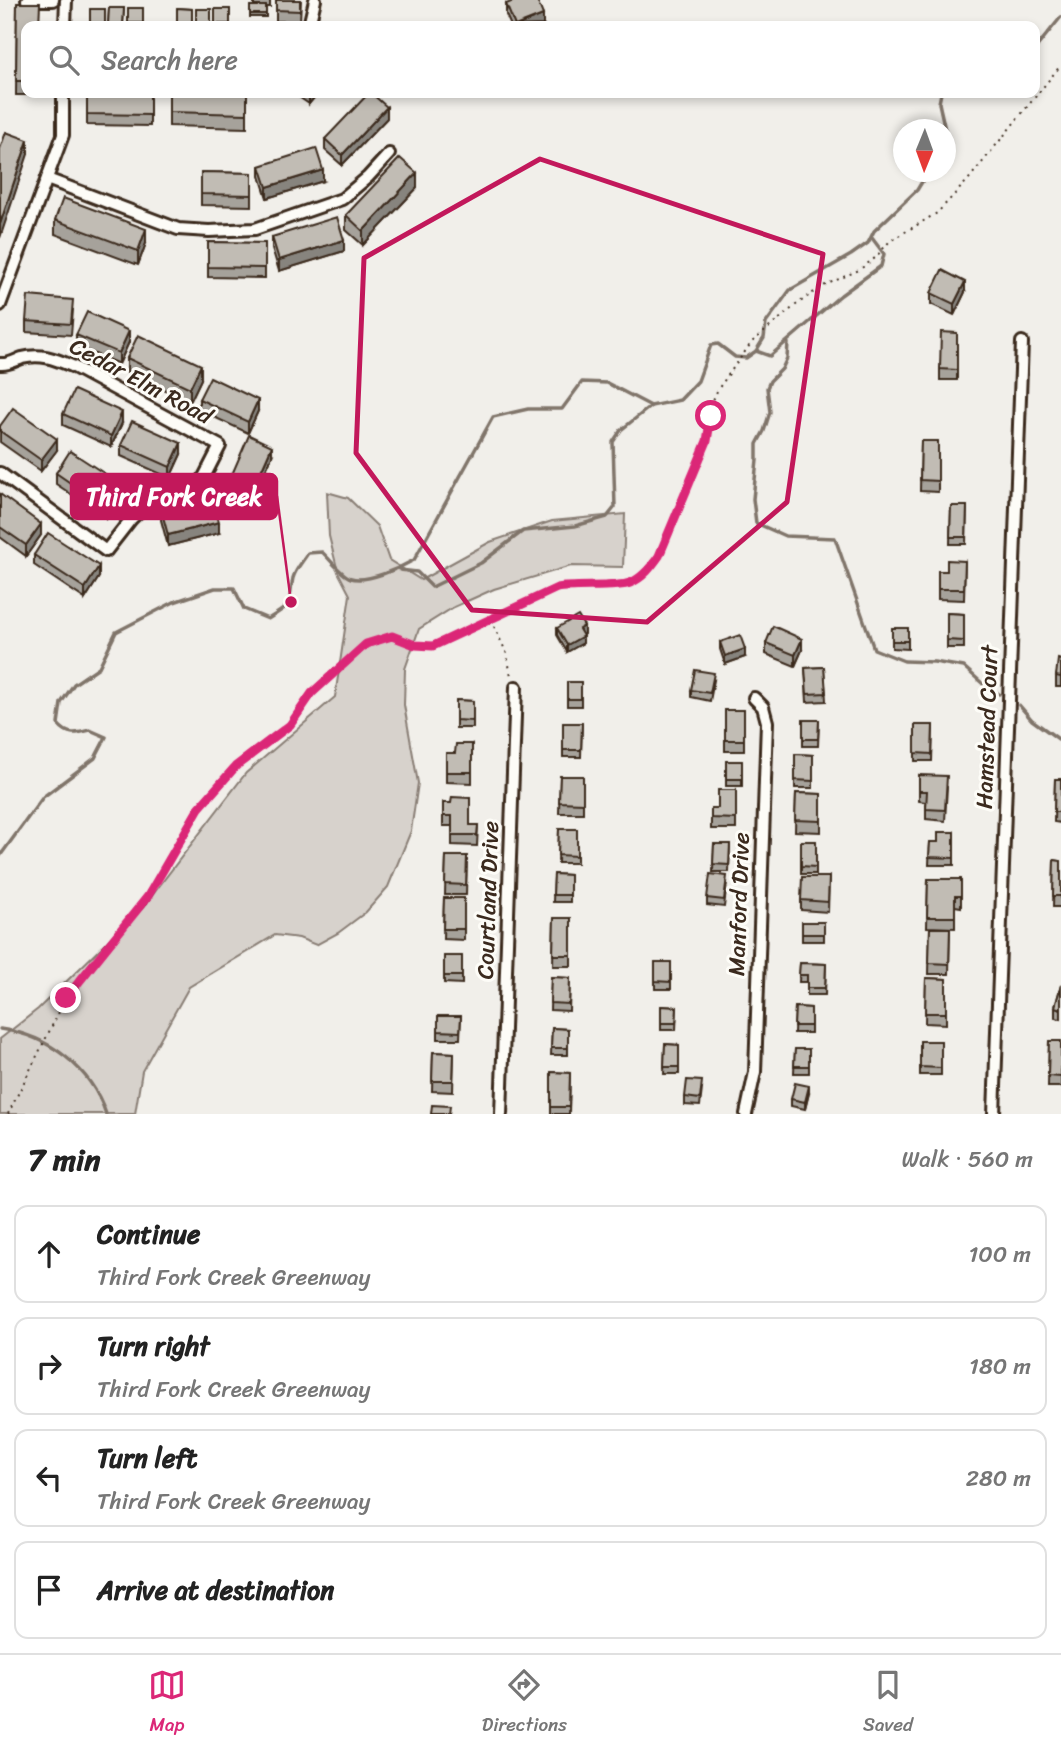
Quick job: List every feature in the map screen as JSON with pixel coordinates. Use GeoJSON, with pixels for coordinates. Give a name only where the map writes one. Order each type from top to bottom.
{"type":"FeatureCollection","features":[{"type":"Feature","properties":{"kind":"street"},"geometry":{"type":"LineString","coordinates":[[27,0],[53,0]]}},
{"type":"Feature","properties":{"kind":"street"},"geometry":{"type":"LineString","coordinates":[[65,21],[66,0]]}},
{"type":"Feature","properties":{"kind":"street"},"geometry":{"type":"LineString","coordinates":[[310,21],[315,0]]}},
{"type":"Feature","properties":{"kind":"street"},"geometry":{"type":"LineString","coordinates":[[0,305],[63,135],[63,98]]}},
{"type":"Feature","properties":{"kind":"street"},"geometry":{"type":"LineString","coordinates":[[47,179],[178,229],[255,229],[342,199],[389,154]]}},
{"type":"Feature","properties":{"kind":"street","name":"Hamstead Court"},"geometry":{"type":"LineString","coordinates":[[994,1114],[1022,342]]}},
{"type":"Feature","properties":{"kind":"street","name":"Cedar Elm Road"},"geometry":{"type":"LineString","coordinates":[[0,364],[5,365],[25,357],[48,356],[72,366],[220,446],[200,485],[147,503],[106,551],[0,473]]}},
{"type":"Feature","properties":{"kind":"street","name":"Courtland Drive"},"geometry":{"type":"LineString","coordinates":[[501,1114],[516,687]]}},
{"type":"Feature","properties":{"kind":"street","name":"Manford Drive"},"geometry":{"type":"LineString","coordinates":[[746,1114],[755,1072],[767,722],[763,707],[754,698]]}},
{"type":"Feature","properties":{"kind":"path"},"geometry":{"type":"LineString","coordinates":[[1040,91],[1061,65]]}},
{"type":"Feature","properties":{"kind":"path"},"geometry":{"type":"LineString","coordinates":[[8,1114],[66,998],[97,956],[148,896],[199,808],[236,766],[290,725],[312,693],[366,644],[392,636],[415,645],[433,646],[557,588],[630,583],[650,569],[659,556],[707,441],[713,400],[752,342],[821,287],[859,271],[890,241],[937,213],[968,180],[1034,98]]}},
{"type":"Feature","properties":{"kind":"path"},"geometry":{"type":"LineString","coordinates":[[490,619],[507,654],[508,672],[516,687]]}},
{"type":"Feature","properties":{"kind":"highlighted area"},"geometry":{"type":"Polygon","coordinates":[[[540,159],[823,254],[787,502],[647,622],[472,610],[356,453],[364,258],[540,159]]]}},
{"type":"Feature","properties":{"kind":"shaded area"},"geometry":{"type":"Polygon","coordinates":[[[327,492],[348,498],[377,526],[389,560],[421,580],[490,542],[552,521],[625,514],[623,567],[571,566],[494,589],[454,607],[419,629],[405,669],[404,705],[418,783],[411,831],[388,887],[366,912],[338,933],[316,945],[299,938],[275,935],[189,987],[142,1071],[135,1114],[0,1114],[0,1039],[38,1009],[143,907],[246,773],[335,697],[350,595],[338,572],[329,536],[327,492]]]}},
{"type":"Feature","properties":{"kind":"building"},"geometry":{"type":"Polygon","coordinates":[[[276,0],[300,0],[300,11],[276,10],[276,0]]]}},
{"type":"Feature","properties":{"kind":"building"},"geometry":{"type":"Polygon","coordinates":[[[516,0],[537,0],[543,15],[528,21],[513,21],[506,4],[516,0]]]}},
{"type":"Feature","properties":{"kind":"building"},"geometry":{"type":"Polygon","coordinates":[[[17,3],[40,3],[39,21],[21,21],[21,81],[16,81],[17,3]]]}},
{"type":"Feature","properties":{"kind":"building"},"geometry":{"type":"Polygon","coordinates":[[[250,6],[266,6],[266,14],[250,14],[250,6]]]}},
{"type":"Feature","properties":{"kind":"building"},"geometry":{"type":"Polygon","coordinates":[[[109,8],[124,8],[123,21],[108,21],[109,8]]]}},
{"type":"Feature","properties":{"kind":"building"},"geometry":{"type":"Polygon","coordinates":[[[128,8],[143,8],[143,21],[128,21],[128,8]]]}},
{"type":"Feature","properties":{"kind":"building"},"geometry":{"type":"Polygon","coordinates":[[[177,8],[192,9],[192,21],[177,21],[177,8]]]}},
{"type":"Feature","properties":{"kind":"building"},"geometry":{"type":"Polygon","coordinates":[[[90,9],[105,9],[105,21],[90,21],[90,9]]]}},
{"type":"Feature","properties":{"kind":"building"},"geometry":{"type":"Polygon","coordinates":[[[196,9],[211,9],[211,21],[196,21],[196,9]]]}},
{"type":"Feature","properties":{"kind":"building"},"geometry":{"type":"Polygon","coordinates":[[[215,9],[230,9],[230,21],[215,21],[215,9]]]}},
{"type":"Feature","properties":{"kind":"building"},"geometry":{"type":"Polygon","coordinates":[[[87,98],[150,98],[150,115],[87,114],[87,98]]]}},
{"type":"Feature","properties":{"kind":"building"},"geometry":{"type":"Polygon","coordinates":[[[169,98],[247,98],[247,114],[169,112],[169,98]]]}},
{"type":"Feature","properties":{"kind":"building"},"geometry":{"type":"Polygon","coordinates":[[[364,98],[377,98],[387,107],[342,155],[325,139],[364,98]]]}},
{"type":"Feature","properties":{"kind":"building"},"geometry":{"type":"Polygon","coordinates":[[[6,132],[28,140],[0,224],[0,149],[6,132]]]}},
{"type":"Feature","properties":{"kind":"building"},"geometry":{"type":"Polygon","coordinates":[[[316,148],[323,170],[267,187],[260,166],[316,148]]]}},
{"type":"Feature","properties":{"kind":"building"},"geometry":{"type":"Polygon","coordinates":[[[400,158],[417,173],[363,231],[346,215],[400,158]]]}},
{"type":"Feature","properties":{"kind":"building"},"geometry":{"type":"Polygon","coordinates":[[[201,172],[252,173],[252,195],[201,194],[201,172]]]}},
{"type":"Feature","properties":{"kind":"building"},"geometry":{"type":"Polygon","coordinates":[[[63,198],[146,229],[138,251],[55,220],[63,198]]]}},
{"type":"Feature","properties":{"kind":"building"},"geometry":{"type":"Polygon","coordinates":[[[337,217],[344,240],[279,260],[272,237],[337,217]]]}},
{"type":"Feature","properties":{"kind":"building"},"geometry":{"type":"Polygon","coordinates":[[[208,242],[265,243],[265,268],[208,267],[208,242]]]}},
{"type":"Feature","properties":{"kind":"building"},"geometry":{"type":"Polygon","coordinates":[[[942,270],[965,282],[954,304],[931,293],[942,270]]]}},
{"type":"Feature","properties":{"kind":"building"},"geometry":{"type":"Polygon","coordinates":[[[28,296],[73,300],[71,324],[26,321],[28,296]]]}},
{"type":"Feature","properties":{"kind":"building"},"geometry":{"type":"Polygon","coordinates":[[[87,312],[129,331],[119,353],[76,335],[87,312]]]}},
{"type":"Feature","properties":{"kind":"building"},"geometry":{"type":"Polygon","coordinates":[[[941,332],[957,333],[957,370],[940,369],[941,332]]]}},
{"type":"Feature","properties":{"kind":"building"},"geometry":{"type":"Polygon","coordinates":[[[138,335],[201,365],[190,388],[127,358],[138,335]]]}},
{"type":"Feature","properties":{"kind":"building"},"geometry":{"type":"Polygon","coordinates":[[[210,377],[258,400],[248,422],[199,399],[210,377]]]}},
{"type":"Feature","properties":{"kind":"building"},"geometry":{"type":"Polygon","coordinates":[[[74,390],[122,412],[111,436],[63,414],[74,390]]]}},
{"type":"Feature","properties":{"kind":"building"},"geometry":{"type":"Polygon","coordinates":[[[13,408],[57,439],[41,460],[0,431],[0,426],[13,408]]]}},
{"type":"Feature","properties":{"kind":"building"},"geometry":{"type":"Polygon","coordinates":[[[132,421],[181,443],[170,467],[121,445],[132,421]]]}},
{"type":"Feature","properties":{"kind":"building"},"geometry":{"type":"Polygon","coordinates":[[[249,435],[272,446],[247,503],[224,493],[249,435]]]}},
{"type":"Feature","properties":{"kind":"building"},"geometry":{"type":"Polygon","coordinates":[[[921,441],[938,441],[938,481],[920,480],[921,441]]]}},
{"type":"Feature","properties":{"kind":"building"},"geometry":{"type":"Polygon","coordinates":[[[70,451],[122,485],[107,508],[56,473],[70,451]]]}},
{"type":"Feature","properties":{"kind":"building"},"geometry":{"type":"Polygon","coordinates":[[[0,494],[41,524],[26,545],[0,527],[0,494]]]}},
{"type":"Feature","properties":{"kind":"building"},"geometry":{"type":"Polygon","coordinates":[[[212,496],[219,522],[168,535],[161,509],[212,496]]]}},
{"type":"Feature","properties":{"kind":"building"},"geometry":{"type":"Polygon","coordinates":[[[951,506],[967,506],[966,537],[950,537],[951,506]]]}},
{"type":"Feature","properties":{"kind":"building"},"geometry":{"type":"Polygon","coordinates":[[[48,533],[99,566],[85,588],[34,555],[48,533]]]}},
{"type":"Feature","properties":{"kind":"building"},"geometry":{"type":"Polygon","coordinates":[[[947,560],[965,561],[964,589],[938,589],[938,571],[947,571],[947,560]]]}},
{"type":"Feature","properties":{"kind":"building"},"geometry":{"type":"Polygon","coordinates":[[[947,613],[964,614],[964,641],[947,640],[947,613]]]}},
{"type":"Feature","properties":{"kind":"building"},"geometry":{"type":"Polygon","coordinates":[[[578,616],[584,626],[579,629],[583,636],[567,645],[557,628],[578,616]]]}},
{"type":"Feature","properties":{"kind":"building"},"geometry":{"type":"Polygon","coordinates":[[[773,626],[802,639],[795,655],[766,643],[773,626]]]}},
{"type":"Feature","properties":{"kind":"building"},"geometry":{"type":"Polygon","coordinates":[[[892,628],[908,628],[908,641],[892,641],[892,628]]]}},
{"type":"Feature","properties":{"kind":"building"},"geometry":{"type":"Polygon","coordinates":[[[740,635],[745,649],[725,656],[720,642],[740,635]]]}},
{"type":"Feature","properties":{"kind":"building"},"geometry":{"type":"Polygon","coordinates":[[[1058,659],[1061,660],[1061,677],[1056,676],[1058,659]]]}},
{"type":"Feature","properties":{"kind":"building"},"geometry":{"type":"Polygon","coordinates":[[[824,667],[826,693],[807,694],[805,668],[824,667]]]}},
{"type":"Feature","properties":{"kind":"building"},"geometry":{"type":"Polygon","coordinates":[[[695,670],[714,673],[710,693],[691,690],[695,670]]]}},
{"type":"Feature","properties":{"kind":"building"},"geometry":{"type":"Polygon","coordinates":[[[567,682],[581,682],[581,699],[567,699],[567,682]]]}},
{"type":"Feature","properties":{"kind":"building"},"geometry":{"type":"Polygon","coordinates":[[[456,700],[473,701],[473,721],[456,720],[456,700]]]}},
{"type":"Feature","properties":{"kind":"building"},"geometry":{"type":"Polygon","coordinates":[[[725,710],[744,710],[744,740],[725,740],[725,710]]]}},
{"type":"Feature","properties":{"kind":"building"},"geometry":{"type":"Polygon","coordinates":[[[803,720],[819,720],[818,739],[803,739],[803,720]]]}},
{"type":"Feature","properties":{"kind":"building"},"geometry":{"type":"Polygon","coordinates":[[[563,723],[582,723],[581,750],[563,750],[563,723]]]}},
{"type":"Feature","properties":{"kind":"building"},"geometry":{"type":"Polygon","coordinates":[[[915,725],[933,725],[932,754],[915,753],[915,725]]]}},
{"type":"Feature","properties":{"kind":"building"},"geometry":{"type":"Polygon","coordinates":[[[456,744],[472,744],[472,772],[446,772],[446,753],[455,753],[456,744]]]}},
{"type":"Feature","properties":{"kind":"building"},"geometry":{"type":"Polygon","coordinates":[[[795,754],[813,755],[813,781],[795,780],[795,754]]]}},
{"type":"Feature","properties":{"kind":"building"},"geometry":{"type":"Polygon","coordinates":[[[726,761],[742,761],[742,779],[726,779],[726,761]]]}},
{"type":"Feature","properties":{"kind":"building"},"geometry":{"type":"Polygon","coordinates":[[[919,775],[947,776],[945,810],[926,809],[927,791],[919,791],[919,775]]]}},
{"type":"Feature","properties":{"kind":"building"},"geometry":{"type":"Polygon","coordinates":[[[560,776],[583,776],[583,803],[559,802],[560,776]]]}},
{"type":"Feature","properties":{"kind":"building"},"geometry":{"type":"Polygon","coordinates":[[[1055,779],[1061,779],[1061,812],[1054,812],[1055,779]]]}},
{"type":"Feature","properties":{"kind":"building"},"geometry":{"type":"Polygon","coordinates":[[[718,790],[736,790],[736,819],[711,818],[711,808],[718,808],[718,790]]]}},
{"type":"Feature","properties":{"kind":"building"},"geometry":{"type":"Polygon","coordinates":[[[796,793],[821,794],[821,821],[795,820],[796,793]]]}},
{"type":"Feature","properties":{"kind":"building"},"geometry":{"type":"Polygon","coordinates":[[[452,797],[470,798],[470,825],[478,825],[477,835],[452,835],[452,816],[443,816],[443,803],[451,803],[452,797]]]}},
{"type":"Feature","properties":{"kind":"building"},"geometry":{"type":"Polygon","coordinates":[[[559,829],[577,829],[577,856],[558,855],[559,829]]]}},
{"type":"Feature","properties":{"kind":"building"},"geometry":{"type":"Polygon","coordinates":[[[938,832],[954,832],[954,858],[929,857],[930,842],[938,842],[938,832]]]}},
{"type":"Feature","properties":{"kind":"building"},"geometry":{"type":"Polygon","coordinates":[[[801,841],[816,841],[816,867],[801,866],[801,841]]]}},
{"type":"Feature","properties":{"kind":"building"},"geometry":{"type":"Polygon","coordinates":[[[714,844],[730,844],[729,865],[713,864],[714,844]]]}},
{"type":"Feature","properties":{"kind":"building"},"geometry":{"type":"Polygon","coordinates":[[[446,856],[467,856],[466,885],[445,884],[446,856]]]}},
{"type":"Feature","properties":{"kind":"building"},"geometry":{"type":"Polygon","coordinates":[[[1054,860],[1061,861],[1061,896],[1053,896],[1054,860]]]}},
{"type":"Feature","properties":{"kind":"building"},"geometry":{"type":"Polygon","coordinates":[[[554,874],[570,875],[570,895],[553,895],[554,874]]]}},
{"type":"Feature","properties":{"kind":"building"},"geometry":{"type":"Polygon","coordinates":[[[710,874],[727,876],[724,900],[707,898],[710,874]]]}},
{"type":"Feature","properties":{"kind":"building"},"geometry":{"type":"Polygon","coordinates":[[[802,877],[829,877],[828,902],[801,900],[802,877]]]}},
{"type":"Feature","properties":{"kind":"building"},"geometry":{"type":"Polygon","coordinates":[[[928,879],[961,879],[961,896],[955,896],[955,917],[927,917],[928,879]]]}},
{"type":"Feature","properties":{"kind":"building"},"geometry":{"type":"Polygon","coordinates":[[[444,898],[464,898],[464,929],[443,929],[444,898]]]}},
{"type":"Feature","properties":{"kind":"building"},"geometry":{"type":"Polygon","coordinates":[[[554,918],[571,918],[571,955],[553,955],[554,918]]]}},
{"type":"Feature","properties":{"kind":"building"},"geometry":{"type":"Polygon","coordinates":[[[802,922],[824,922],[824,934],[802,934],[802,922]]]}},
{"type":"Feature","properties":{"kind":"building"},"geometry":{"type":"Polygon","coordinates":[[[930,928],[950,928],[949,964],[929,963],[930,928]]]}},
{"type":"Feature","properties":{"kind":"building"},"geometry":{"type":"Polygon","coordinates":[[[444,956],[462,956],[462,976],[444,976],[444,956]]]}},
{"type":"Feature","properties":{"kind":"building"},"geometry":{"type":"Polygon","coordinates":[[[655,962],[671,962],[671,982],[655,981],[655,962]]]}},
{"type":"Feature","properties":{"kind":"building"},"geometry":{"type":"Polygon","coordinates":[[[800,963],[826,964],[825,988],[807,988],[807,975],[799,975],[800,963]]]}},
{"type":"Feature","properties":{"kind":"building"},"geometry":{"type":"Polygon","coordinates":[[[551,977],[570,978],[569,1004],[550,1003],[551,977]]]}},
{"type":"Feature","properties":{"kind":"building"},"geometry":{"type":"Polygon","coordinates":[[[926,978],[946,979],[946,1013],[925,1013],[926,978]]]}},
{"type":"Feature","properties":{"kind":"building"},"geometry":{"type":"Polygon","coordinates":[[[1061,985],[1061,1009],[1055,1007],[1061,985]]]}},
{"type":"Feature","properties":{"kind":"building"},"geometry":{"type":"Polygon","coordinates":[[[661,1006],[677,1007],[676,1023],[661,1023],[661,1006]]]}},
{"type":"Feature","properties":{"kind":"building"},"geometry":{"type":"Polygon","coordinates":[[[795,1007],[811,1008],[811,1026],[794,1026],[795,1007]]]}},
{"type":"Feature","properties":{"kind":"building"},"geometry":{"type":"Polygon","coordinates":[[[438,1016],[461,1016],[460,1032],[438,1031],[438,1016]]]}},
{"type":"Feature","properties":{"kind":"building"},"geometry":{"type":"Polygon","coordinates":[[[552,1028],[568,1029],[568,1048],[551,1048],[552,1028]]]}},
{"type":"Feature","properties":{"kind":"building"},"geometry":{"type":"Polygon","coordinates":[[[920,1041],[941,1041],[941,1068],[920,1067],[920,1041]]]}},
{"type":"Feature","properties":{"kind":"building"},"geometry":{"type":"Polygon","coordinates":[[[1049,1041],[1061,1041],[1061,1077],[1048,1076],[1049,1041]]]}},
{"type":"Feature","properties":{"kind":"building"},"geometry":{"type":"Polygon","coordinates":[[[665,1044],[679,1045],[679,1067],[664,1067],[665,1044]]]}},
{"type":"Feature","properties":{"kind":"building"},"geometry":{"type":"Polygon","coordinates":[[[795,1049],[809,1049],[809,1066],[794,1066],[795,1049]]]}},
{"type":"Feature","properties":{"kind":"building"},"geometry":{"type":"Polygon","coordinates":[[[433,1052],[454,1053],[453,1081],[432,1081],[433,1052]]]}},
{"type":"Feature","properties":{"kind":"building"},"geometry":{"type":"Polygon","coordinates":[[[551,1072],[570,1073],[569,1107],[551,1107],[551,1072]]]}},
{"type":"Feature","properties":{"kind":"building"},"geometry":{"type":"Polygon","coordinates":[[[687,1080],[702,1081],[700,1099],[685,1097],[687,1080]]]}},
{"type":"Feature","properties":{"kind":"building"},"geometry":{"type":"Polygon","coordinates":[[[795,1083],[809,1086],[805,1102],[791,1099],[795,1083]]]}},
{"type":"Feature","properties":{"kind":"building"},"geometry":{"type":"Polygon","coordinates":[[[432,1105],[450,1106],[449,1114],[431,1114],[432,1105]]]}},
{"type":"Feature","properties":{"kind":"waterway"},"geometry":{"type":"LineString","coordinates":[[1040,43],[1061,17]]}},
{"type":"Feature","properties":{"kind":"waterway"},"geometry":{"type":"LineString","coordinates":[[940,98],[943,119]]}},
{"type":"Feature","properties":{"kind":"waterway"},"geometry":{"type":"LineString","coordinates":[[400,570],[417,572],[432,587],[481,563],[523,531],[575,526],[607,517],[615,507],[613,442],[621,430],[651,406],[680,400],[698,381],[711,345],[718,344],[735,357],[746,358],[756,351],[764,338],[766,323],[790,290],[868,243],[874,231],[922,182]]}},
{"type":"Feature","properties":{"kind":"waterway"},"geometry":{"type":"LineString","coordinates":[[756,351],[770,356],[841,295],[881,266],[884,254],[872,238]]}},
{"type":"Feature","properties":{"kind":"waterway"},"geometry":{"type":"LineString","coordinates":[[788,343],[787,358],[782,369],[767,388],[770,412],[757,444],[753,499],[756,523],[785,536],[835,538],[874,649],[904,661],[964,667],[999,694]]}},
{"type":"Feature","properties":{"kind":"waterway"},"geometry":{"type":"LineString","coordinates":[[0,856],[43,797],[95,758],[106,737],[90,730],[69,732],[58,724],[61,703],[74,684],[99,667],[116,632],[174,602],[215,588],[234,588],[244,609],[268,619],[289,603],[294,575],[308,553],[322,552],[343,574],[358,579],[383,574],[414,560],[493,417],[528,409],[562,409],[582,382],[607,383],[651,406]]}},
{"type":"Feature","properties":{"kind":"waterway"},"geometry":{"type":"LineString","coordinates":[[1019,705],[1032,720],[1061,741]]}},
{"type":"Feature","properties":{"kind":"waterway"},"geometry":{"type":"LineString","coordinates":[[0,1029],[35,1038],[65,1056],[90,1082],[106,1114]]}},
{"type":"Feature","properties":{"kind":"place","name":"Third Fork Creek"},"geometry":{"type":"Point","coordinates":[291,602]}},
{"type":"Feature","properties":{"kind":"route"},"geometry":{"type":"LineString","coordinates":[[66,998],[97,956],[148,896],[199,808],[236,766],[290,725],[312,693],[366,644],[392,636],[415,645],[433,646],[557,588],[630,583],[650,569],[659,556],[707,441],[711,416]]}}]}
